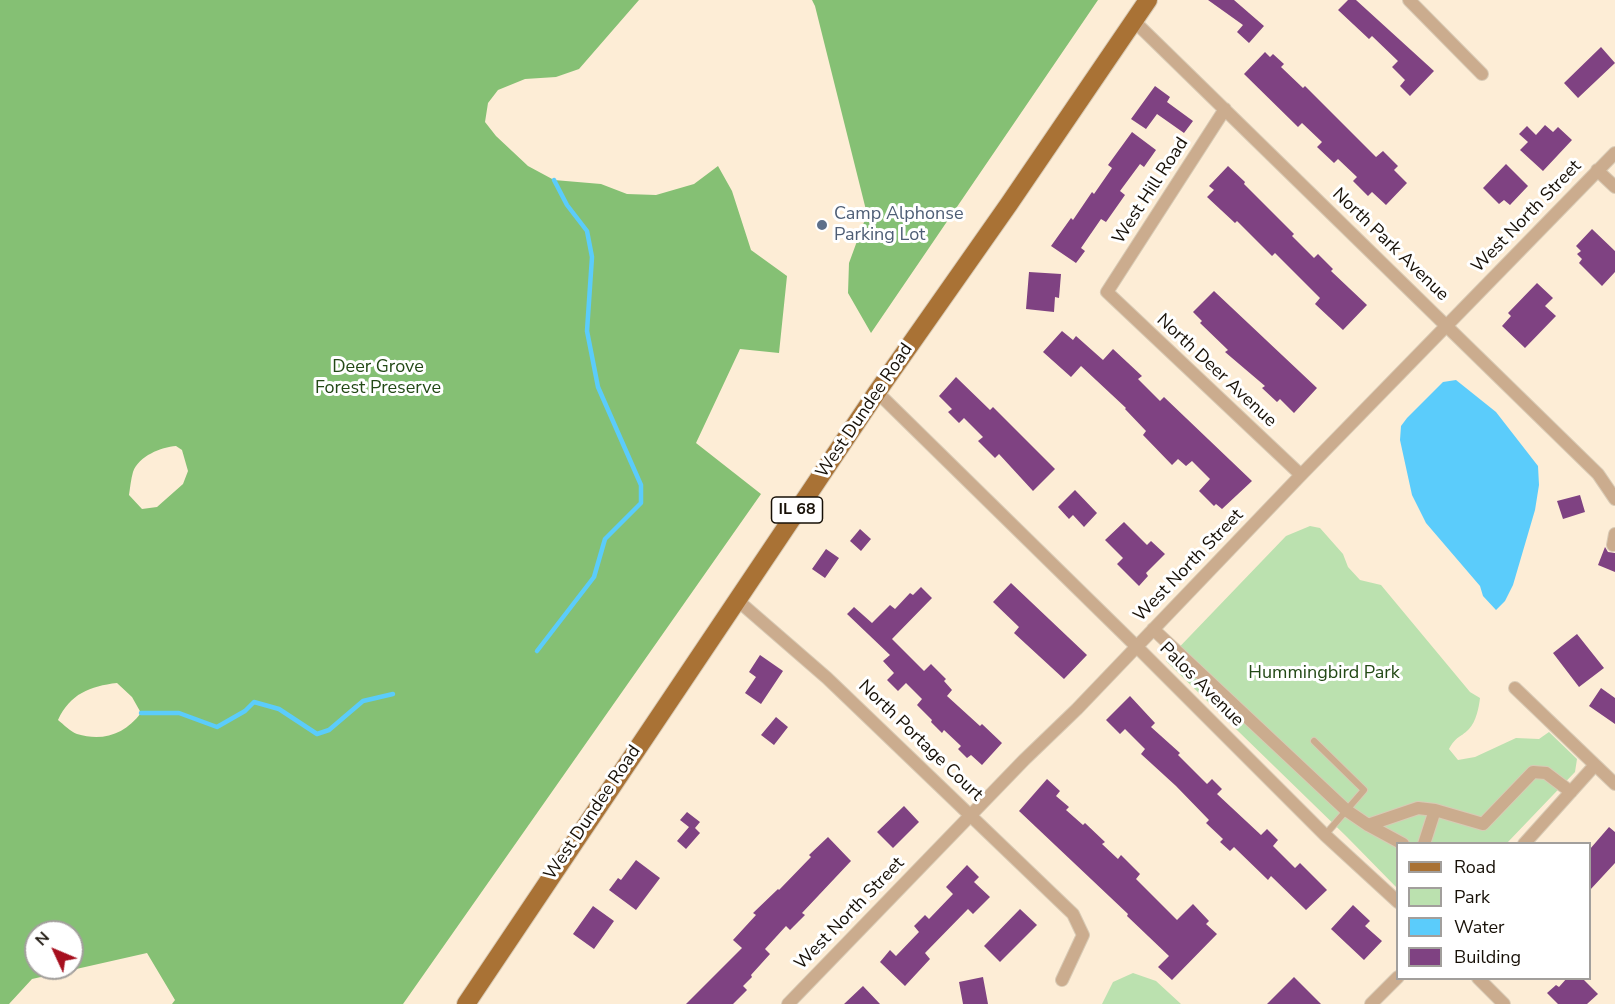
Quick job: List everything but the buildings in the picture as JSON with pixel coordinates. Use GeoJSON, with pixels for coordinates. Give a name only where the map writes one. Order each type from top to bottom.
{"type":"FeatureCollection","features":[{"type":"Feature","properties":{"kind":"main road","name":"West Dundee Road"},"geometry":{"type":"LineString","coordinates":[[466,1004],[736,599],[1148,0]]}},
{"type":"Feature","properties":{"kind":"street"},"geometry":{"type":"LineString","coordinates":[[1408,0],[1482,74]]}},
{"type":"Feature","properties":{"kind":"street","name":"North Park Avenue"},"geometry":{"type":"LineString","coordinates":[[1134,21],[1598,474],[1615,499]]}},
{"type":"Feature","properties":{"kind":"street","name":"West Hill Road"},"geometry":{"type":"LineString","coordinates":[[1107,292],[1225,109]]}},
{"type":"Feature","properties":{"kind":"street","name":"West North Street"},"geometry":{"type":"LineString","coordinates":[[788,1004],[1615,153]]}},
{"type":"Feature","properties":{"kind":"street"},"geometry":{"type":"LineString","coordinates":[[1598,170],[1615,187]]}},
{"type":"Feature","properties":{"kind":"street","name":"North Deer Avenue"},"geometry":{"type":"LineString","coordinates":[[1107,292],[1301,475]]}},
{"type":"Feature","properties":{"kind":"street","name":"Palos Avenue"},"geometry":{"type":"LineString","coordinates":[[877,392],[1137,646],[1325,835],[1396,900]]}},
{"type":"Feature","properties":{"kind":"street","name":"North Portage Court"},"geometry":{"type":"LineString","coordinates":[[736,599],[827,678],[1073,914],[1083,935],[1062,980]]}},
{"type":"Feature","properties":{"kind":"street"},"geometry":{"type":"LineString","coordinates":[[1153,629],[1346,810],[1368,825],[1401,842]]}},
{"type":"Feature","properties":{"kind":"street"},"geometry":{"type":"LineString","coordinates":[[1515,688],[1615,784]]}},
{"type":"Feature","properties":{"kind":"street"},"geometry":{"type":"LineString","coordinates":[[1525,842],[1595,765]]}},
{"type":"Feature","properties":{"kind":"street"},"geometry":{"type":"LineString","coordinates":[[1368,825],[1418,808],[1435,810],[1483,824],[1533,772],[1546,772],[1571,792]]}},
{"type":"Feature","properties":{"kind":"street"},"geometry":{"type":"LineString","coordinates":[[1424,842],[1435,810]]}},
{"type":"Feature","properties":{"kind":"street"},"geometry":{"type":"LineString","coordinates":[[1371,1004],[1396,978]]}},
{"type":"Feature","properties":{"kind":"street"},"geometry":{"type":"LineString","coordinates":[[1480,980],[1504,1004]]}},
{"type":"Feature","properties":{"kind":"lane"},"geometry":{"type":"LineString","coordinates":[[1314,741],[1364,790],[1325,835]]}},
{"type":"Feature","properties":{"kind":"green space","name":"Deer Grove Forest Preserve"},"geometry":{"type":"Polygon","coordinates":[[[0,0],[639,0],[579,69],[556,77],[525,79],[498,90],[488,103],[485,122],[496,136],[528,166],[554,180],[601,184],[627,194],[656,195],[694,184],[718,166],[732,191],[751,250],[787,276],[779,353],[740,349],[696,443],[761,494],[403,1004],[172,1004],[175,1000],[147,953],[84,967],[84,920],[24,920],[24,980],[31,980],[9,1004],[0,1004],[0,0]],[[176,446],[164,448],[151,453],[136,466],[129,495],[142,509],[157,507],[183,484],[188,471],[182,450],[176,446]],[[117,683],[98,686],[82,693],[68,704],[58,720],[75,733],[87,736],[104,736],[121,731],[141,713],[132,697],[117,683]]]}},
{"type":"Feature","properties":{"kind":"green space"},"geometry":{"type":"Polygon","coordinates":[[[812,0],[1098,0],[871,333],[848,293],[849,263],[867,214],[812,0]]]}},
{"type":"Feature","properties":{"kind":"green space","name":"Hummingbird Park"},"geometry":{"type":"Polygon","coordinates":[[[1310,526],[1320,528],[1343,554],[1348,567],[1360,580],[1381,585],[1470,692],[1480,698],[1477,714],[1471,726],[1456,739],[1449,749],[1458,760],[1475,757],[1516,738],[1539,739],[1549,732],[1577,759],[1575,772],[1508,842],[1396,842],[1396,887],[1166,661],[1286,536],[1310,526]]]}},
{"type":"Feature","properties":{"kind":"green space"},"geometry":{"type":"Polygon","coordinates":[[[1133,973],[1156,981],[1181,1004],[1102,1004],[1113,982],[1133,973]]]}},
{"type":"Feature","properties":{"kind":"water"},"geometry":{"type":"Polygon","coordinates":[[[1456,380],[1496,412],[1538,466],[1539,485],[1535,510],[1513,585],[1505,601],[1496,610],[1483,596],[1480,586],[1426,523],[1412,495],[1400,440],[1401,426],[1407,418],[1443,382],[1456,380]]]}},
{"type":"Feature","properties":{"kind":"waterway"},"geometry":{"type":"LineString","coordinates":[[537,651],[594,577],[605,539],[641,503],[641,485],[598,387],[587,331],[592,257],[587,231],[567,205],[554,180]]}},
{"type":"Feature","properties":{"kind":"waterway"},"geometry":{"type":"LineString","coordinates":[[141,713],[179,713],[217,727],[245,711],[254,702],[279,709],[317,734],[329,730],[363,701],[393,694]]}},
{"type":"Feature","properties":{"kind":"place","name":"Camp Alphonse Parking Lot"},"geometry":{"type":"Point","coordinates":[822,225]}}]}
